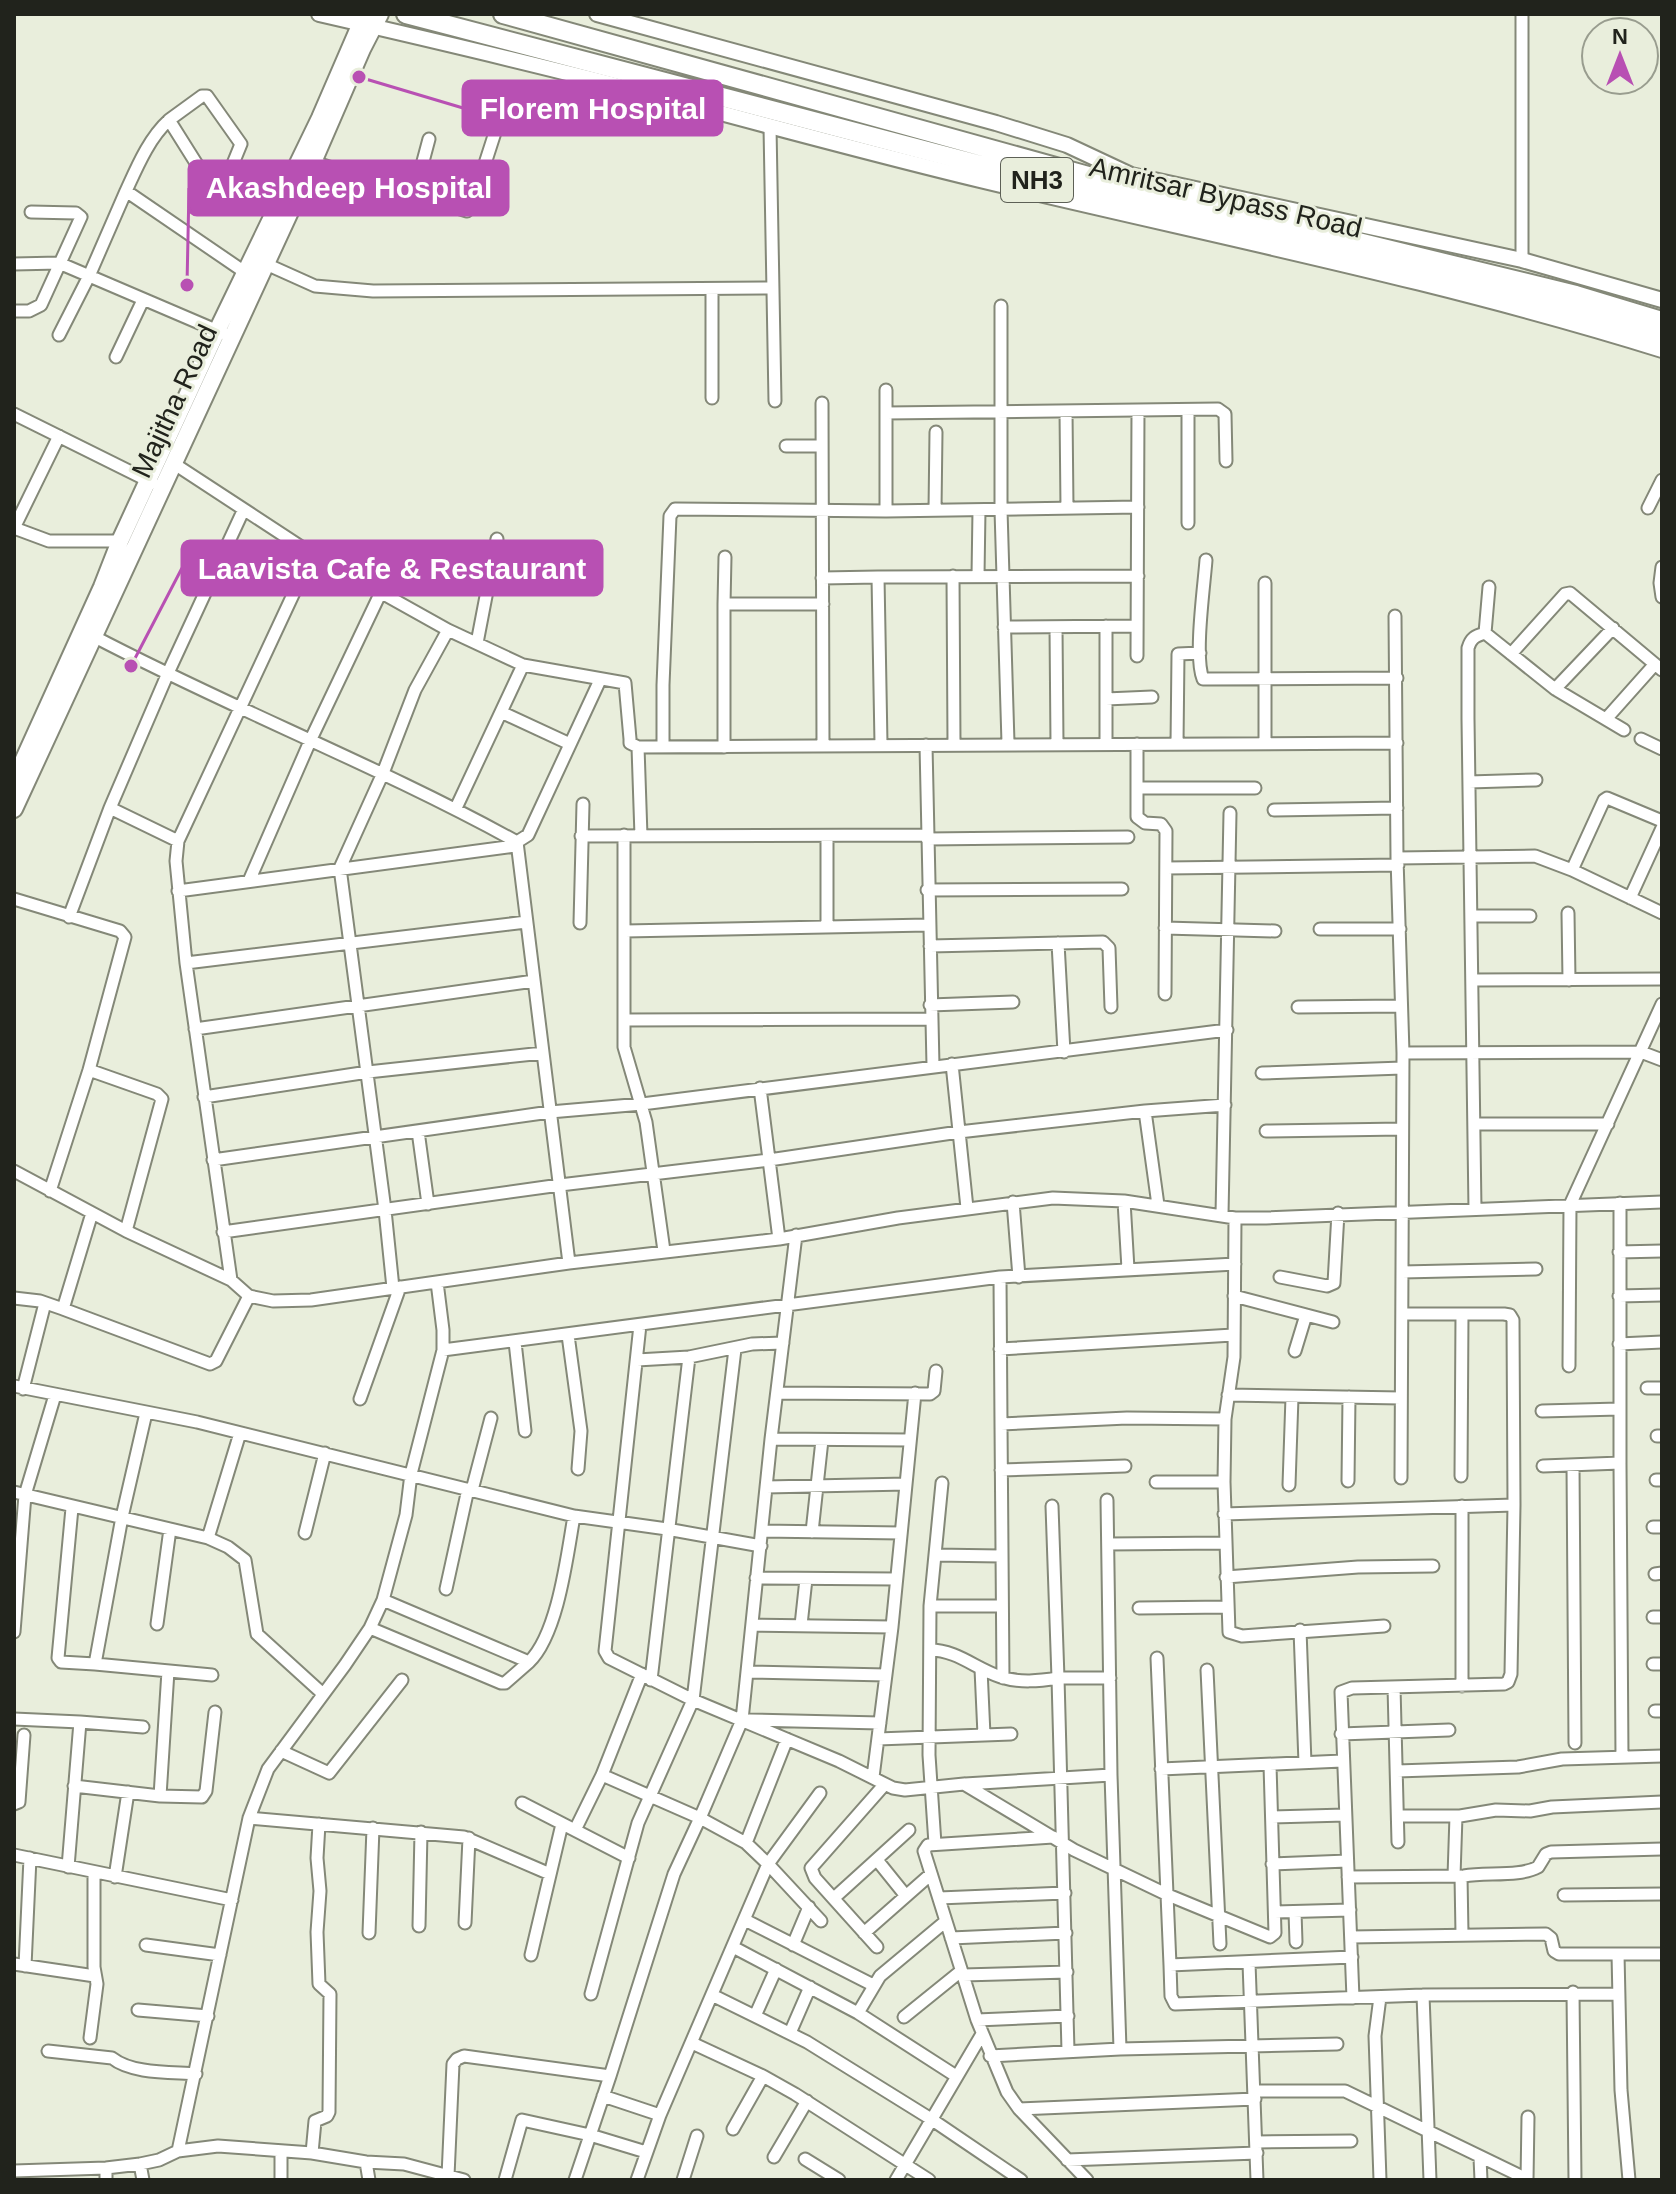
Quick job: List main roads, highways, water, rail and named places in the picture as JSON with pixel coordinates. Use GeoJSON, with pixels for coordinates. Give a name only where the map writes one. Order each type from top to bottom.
{"type":"FeatureCollection","features":[{"type":"Feature","properties":{"kind":"highway","name":"Amritsar Bypass Road"},"geometry":{"type":"LineString","coordinates":[[503,14],[1099,179],[1576,295],[1662,321]]}},
{"type":"Feature","properties":{"kind":"highway","name":"Amritsar Bypass Road"},"geometry":{"type":"LineString","coordinates":[[410,15],[1176,215],[1559,305],[1662,336]]}},
{"type":"Feature","properties":{"kind":"highway"},"geometry":{"type":"LineString","coordinates":[[943,171],[969,162]]}},
{"type":"Feature","properties":{"kind":"highway"},"geometry":{"type":"LineString","coordinates":[[1099,179],[1119,171]]}},
{"type":"Feature","properties":{"kind":"main road","name":"Majitha Road"},"geometry":{"type":"LineString","coordinates":[[16,794],[93,636],[155,484],[224,334],[289,197],[313,162],[370,20]]}},
{"type":"Feature","properties":{"kind":"main road","name":"Majitha Road"},"geometry":{"type":"LineString","coordinates":[[252,277],[266,264],[320,118],[370,20]]}},
{"type":"Feature","properties":{"kind":"main road","name":"Majitha Road"},"geometry":{"type":"LineString","coordinates":[[16,794],[120,541],[155,484],[173,463],[224,334]]}},
{"type":"Feature","properties":{"kind":"place","name":"Florem Hospital"},"geometry":{"type":"Point","coordinates":[359,77]}},
{"type":"Feature","properties":{"kind":"place","name":"Akashdeep Hospital"},"geometry":{"type":"Point","coordinates":[187,285]}},
{"type":"Feature","properties":{"kind":"place","name":"Laavista Cafe & Restaurant"},"geometry":{"type":"Point","coordinates":[131,666]}}]}
